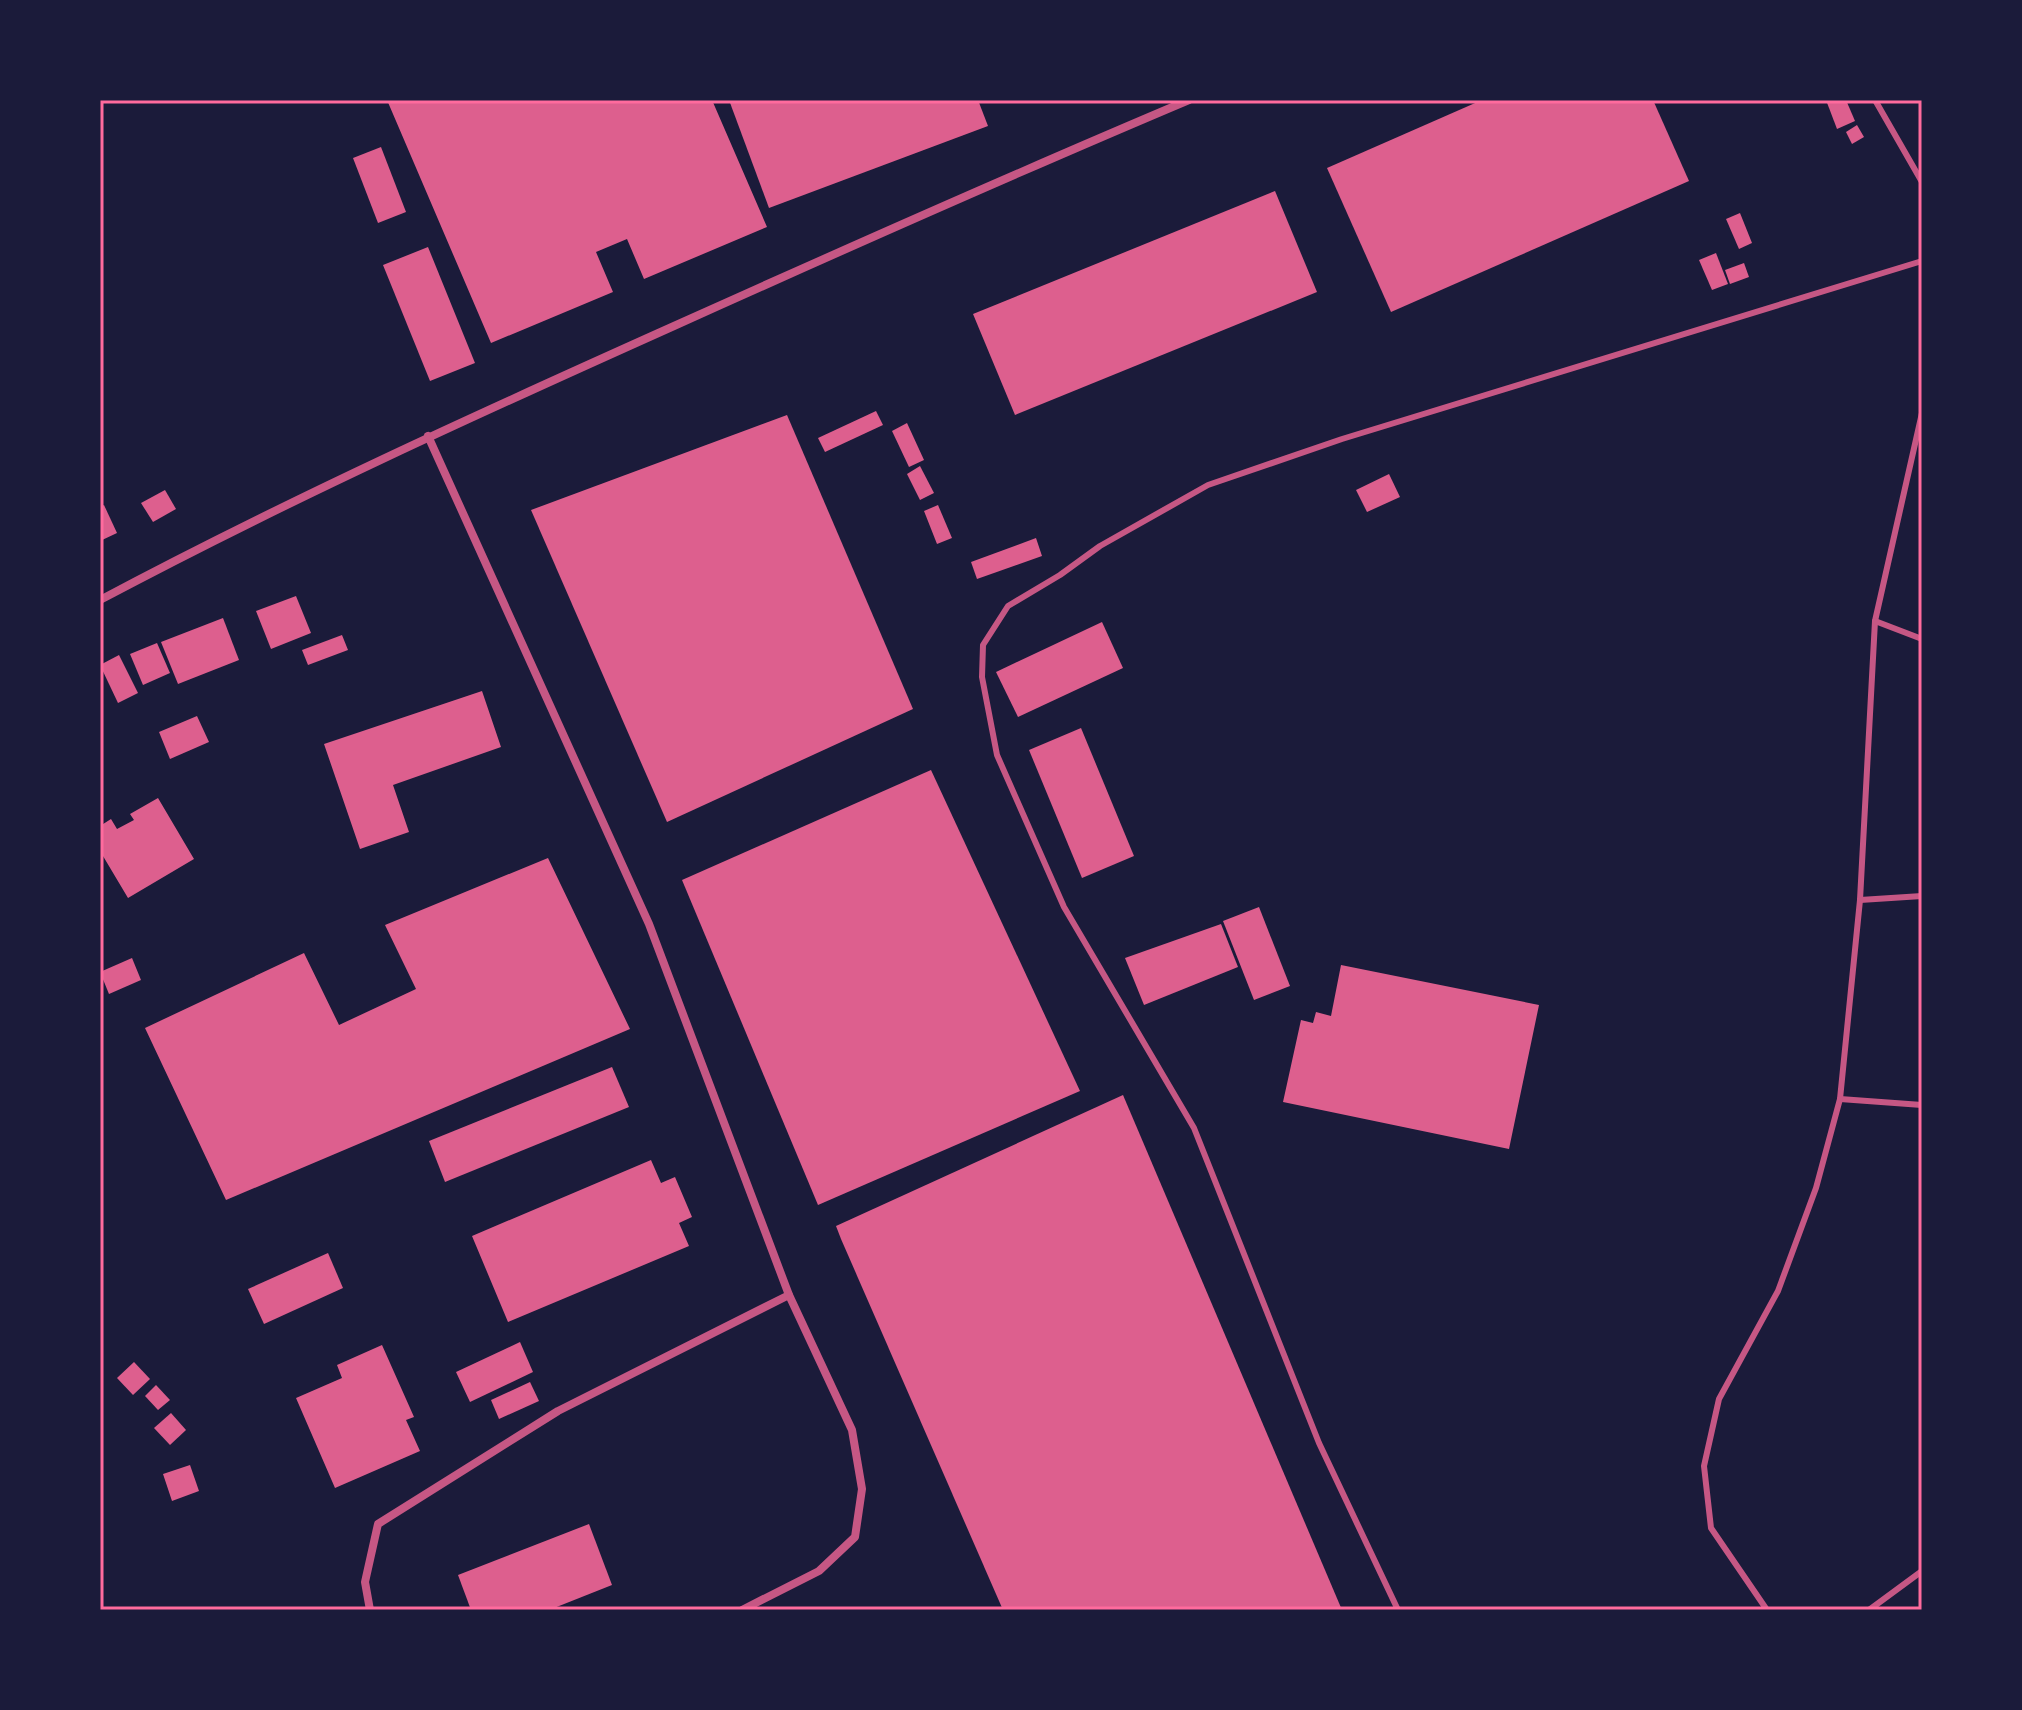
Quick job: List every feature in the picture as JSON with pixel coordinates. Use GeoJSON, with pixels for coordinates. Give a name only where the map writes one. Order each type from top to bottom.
{"type":"FeatureCollection","features":[{"type":"Feature","properties":{"kind":"street"},"geometry":{"type":"LineString","coordinates":[[100,600],[231,530],[428,436],[1015,174],[1189,100]]}},
{"type":"Feature","properties":{"kind":"street"},"geometry":{"type":"LineString","coordinates":[[428,436],[649,924],[789,1295],[852,1430],[862,1489],[855,1537],[819,1571],[742,1610]]}},
{"type":"Feature","properties":{"kind":"street"},"geometry":{"type":"LineString","coordinates":[[370,1610],[365,1582],[378,1524],[558,1411],[789,1295]]}},
{"type":"Feature","properties":{"kind":"lane"},"geometry":{"type":"LineString","coordinates":[[1875,100],[1922,182]]}},
{"type":"Feature","properties":{"kind":"lane"},"geometry":{"type":"LineString","coordinates":[[1398,1610],[1319,1443],[1194,1128],[1064,907],[997,755],[982,677],[983,645],[1008,606],[1060,575],[1100,546],[1208,485],[1342,439],[1922,261]]}},
{"type":"Feature","properties":{"kind":"lane"},"geometry":{"type":"LineString","coordinates":[[1767,1610],[1711,1528],[1704,1466],[1719,1399],[1778,1291],[1816,1188],[1840,1099],[1860,900],[1875,621],[1922,413]]}},
{"type":"Feature","properties":{"kind":"lane"},"geometry":{"type":"LineString","coordinates":[[1875,621],[1922,639]]}},
{"type":"Feature","properties":{"kind":"lane"},"geometry":{"type":"LineString","coordinates":[[1860,900],[1922,896]]}},
{"type":"Feature","properties":{"kind":"lane"},"geometry":{"type":"LineString","coordinates":[[1840,1099],[1922,1105]]}},
{"type":"Feature","properties":{"kind":"lane"},"geometry":{"type":"LineString","coordinates":[[1869,1610],[1922,1571]]}},
{"type":"Feature","properties":{"kind":"building"},"geometry":{"type":"Polygon","coordinates":[[[387,100],[712,100],[767,227],[644,279],[627,239],[596,252],[613,292],[491,343],[387,100]]]}},
{"type":"Feature","properties":{"kind":"building"},"geometry":{"type":"Polygon","coordinates":[[[729,100],[978,100],[988,126],[769,208],[729,100]]]}},
{"type":"Feature","properties":{"kind":"building"},"geometry":{"type":"Polygon","coordinates":[[[1482,100],[1653,100],[1689,181],[1391,312],[1327,168],[1482,100]]]}},
{"type":"Feature","properties":{"kind":"building"},"geometry":{"type":"Polygon","coordinates":[[[1826,100],[1846,100],[1855,121],[1837,129],[1826,100]]]}},
{"type":"Feature","properties":{"kind":"building"},"geometry":{"type":"Polygon","coordinates":[[[1857,125],[1864,137],[1852,144],[1846,132],[1857,125]]]}},
{"type":"Feature","properties":{"kind":"building"},"geometry":{"type":"Polygon","coordinates":[[[381,147],[406,212],[378,223],[353,158],[381,147]]]}},
{"type":"Feature","properties":{"kind":"building"},"geometry":{"type":"Polygon","coordinates":[[[1275,191],[1317,292],[1015,415],[973,314],[1275,191]]]}},
{"type":"Feature","properties":{"kind":"building"},"geometry":{"type":"Polygon","coordinates":[[[1740,213],[1752,243],[1739,249],[1726,219],[1740,213]]]}},
{"type":"Feature","properties":{"kind":"building"},"geometry":{"type":"Polygon","coordinates":[[[428,247],[475,363],[430,381],[383,265],[428,247]]]}},
{"type":"Feature","properties":{"kind":"building"},"geometry":{"type":"Polygon","coordinates":[[[1716,253],[1728,284],[1712,290],[1699,260],[1716,253]]]}},
{"type":"Feature","properties":{"kind":"building"},"geometry":{"type":"Polygon","coordinates":[[[1744,263],[1749,277],[1730,284],[1725,270],[1744,263]]]}},
{"type":"Feature","properties":{"kind":"building"},"geometry":{"type":"Polygon","coordinates":[[[876,411],[883,425],[825,452],[818,438],[876,411]]]}},
{"type":"Feature","properties":{"kind":"building"},"geometry":{"type":"Polygon","coordinates":[[[787,415],[913,709],[667,822],[531,510],[787,415]]]}},
{"type":"Feature","properties":{"kind":"building"},"geometry":{"type":"Polygon","coordinates":[[[907,423],[924,460],[909,467],[892,431],[907,423]]]}},
{"type":"Feature","properties":{"kind":"building"},"geometry":{"type":"Polygon","coordinates":[[[920,466],[934,493],[920,500],[907,474],[920,466]]]}},
{"type":"Feature","properties":{"kind":"building"},"geometry":{"type":"Polygon","coordinates":[[[1389,474],[1400,497],[1367,512],[1356,490],[1389,474]]]}},
{"type":"Feature","properties":{"kind":"building"},"geometry":{"type":"Polygon","coordinates":[[[165,490],[176,509],[153,522],[141,503],[165,490]]]}},
{"type":"Feature","properties":{"kind":"building"},"geometry":{"type":"Polygon","coordinates":[[[104,505],[117,533],[100,541],[100,507],[104,505]]]}},
{"type":"Feature","properties":{"kind":"building"},"geometry":{"type":"Polygon","coordinates":[[[938,505],[952,538],[937,544],[924,511],[938,505]]]}},
{"type":"Feature","properties":{"kind":"building"},"geometry":{"type":"Polygon","coordinates":[[[1036,538],[1042,556],[977,579],[971,562],[1036,538]]]}},
{"type":"Feature","properties":{"kind":"building"},"geometry":{"type":"Polygon","coordinates":[[[296,596],[311,633],[271,649],[256,611],[296,596]]]}},
{"type":"Feature","properties":{"kind":"building"},"geometry":{"type":"Polygon","coordinates":[[[223,618],[239,660],[178,684],[161,642],[223,618]]]}},
{"type":"Feature","properties":{"kind":"building"},"geometry":{"type":"Polygon","coordinates":[[[1102,622],[1123,668],[1018,717],[996,672],[1102,622]]]}},
{"type":"Feature","properties":{"kind":"building"},"geometry":{"type":"Polygon","coordinates":[[[342,635],[348,650],[308,665],[302,650],[342,635]]]}},
{"type":"Feature","properties":{"kind":"building"},"geometry":{"type":"Polygon","coordinates":[[[157,643],[170,673],[143,685],[130,654],[157,643]]]}},
{"type":"Feature","properties":{"kind":"building"},"geometry":{"type":"Polygon","coordinates":[[[119,655],[138,693],[118,703],[100,665],[119,655]]]}},
{"type":"Feature","properties":{"kind":"building"},"geometry":{"type":"Polygon","coordinates":[[[482,691],[501,747],[393,785],[409,832],[360,849],[324,744],[482,691]]]}},
{"type":"Feature","properties":{"kind":"building"},"geometry":{"type":"Polygon","coordinates":[[[197,716],[209,742],[170,759],[159,732],[197,716]]]}},
{"type":"Feature","properties":{"kind":"building"},"geometry":{"type":"Polygon","coordinates":[[[1081,728],[1134,856],[1082,878],[1029,750],[1081,728]]]}},
{"type":"Feature","properties":{"kind":"building"},"geometry":{"type":"Polygon","coordinates":[[[931,770],[1080,1091],[818,1205],[682,880],[931,770]]]}},
{"type":"Feature","properties":{"kind":"building"},"geometry":{"type":"Polygon","coordinates":[[[158,798],[194,859],[128,898],[100,851],[100,826],[111,819],[117,829],[134,820],[130,814],[158,798]]]}},
{"type":"Feature","properties":{"kind":"building"},"geometry":{"type":"Polygon","coordinates":[[[548,858],[630,1029],[226,1200],[145,1028],[304,953],[339,1025],[416,989],[385,925],[548,858]]]}},
{"type":"Feature","properties":{"kind":"building"},"geometry":{"type":"Polygon","coordinates":[[[1259,907],[1290,986],[1254,1000],[1223,921],[1259,907]]]}},
{"type":"Feature","properties":{"kind":"building"},"geometry":{"type":"Polygon","coordinates":[[[1221,924],[1238,967],[1144,1005],[1125,958],[1221,924]]]}},
{"type":"Feature","properties":{"kind":"building"},"geometry":{"type":"Polygon","coordinates":[[[132,958],[141,980],[109,994],[100,972],[132,958]]]}},
{"type":"Feature","properties":{"kind":"building"},"geometry":{"type":"Polygon","coordinates":[[[1341,965],[1539,1005],[1509,1149],[1283,1102],[1301,1020],[1313,1023],[1316,1012],[1331,1016],[1341,965]]]}},
{"type":"Feature","properties":{"kind":"building"},"geometry":{"type":"Polygon","coordinates":[[[612,1067],[629,1107],[445,1182],[429,1141],[612,1067]]]}},
{"type":"Feature","properties":{"kind":"building"},"geometry":{"type":"Polygon","coordinates":[[[1123,1095],[1342,1610],[1003,1610],[841,1239],[836,1226],[1123,1095]]]}},
{"type":"Feature","properties":{"kind":"building"},"geometry":{"type":"Polygon","coordinates":[[[651,1160],[661,1183],[675,1177],[692,1217],[679,1223],[689,1246],[508,1322],[472,1236],[651,1160]]]}},
{"type":"Feature","properties":{"kind":"building"},"geometry":{"type":"Polygon","coordinates":[[[328,1253],[343,1288],[264,1324],[248,1289],[328,1253]]]}},
{"type":"Feature","properties":{"kind":"building"},"geometry":{"type":"Polygon","coordinates":[[[520,1342],[533,1372],[470,1402],[456,1372],[520,1342]]]}},
{"type":"Feature","properties":{"kind":"building"},"geometry":{"type":"Polygon","coordinates":[[[382,1345],[414,1417],[406,1420],[420,1451],[335,1488],[296,1398],[342,1378],[337,1365],[382,1345]]]}},
{"type":"Feature","properties":{"kind":"building"},"geometry":{"type":"Polygon","coordinates":[[[134,1362],[150,1379],[133,1395],[117,1378],[134,1362]]]}},
{"type":"Feature","properties":{"kind":"building"},"geometry":{"type":"Polygon","coordinates":[[[530,1382],[539,1401],[499,1419],[491,1400],[530,1382]]]}},
{"type":"Feature","properties":{"kind":"building"},"geometry":{"type":"Polygon","coordinates":[[[156,1385],[170,1400],[158,1410],[145,1396],[156,1385]]]}},
{"type":"Feature","properties":{"kind":"building"},"geometry":{"type":"Polygon","coordinates":[[[171,1413],[186,1430],[170,1445],[154,1428],[171,1413]]]}},
{"type":"Feature","properties":{"kind":"building"},"geometry":{"type":"Polygon","coordinates":[[[190,1465],[199,1491],[172,1501],[163,1474],[190,1465]]]}},
{"type":"Feature","properties":{"kind":"building"},"geometry":{"type":"Polygon","coordinates":[[[589,1524],[612,1585],[549,1610],[471,1610],[458,1575],[589,1524]]]}}]}
